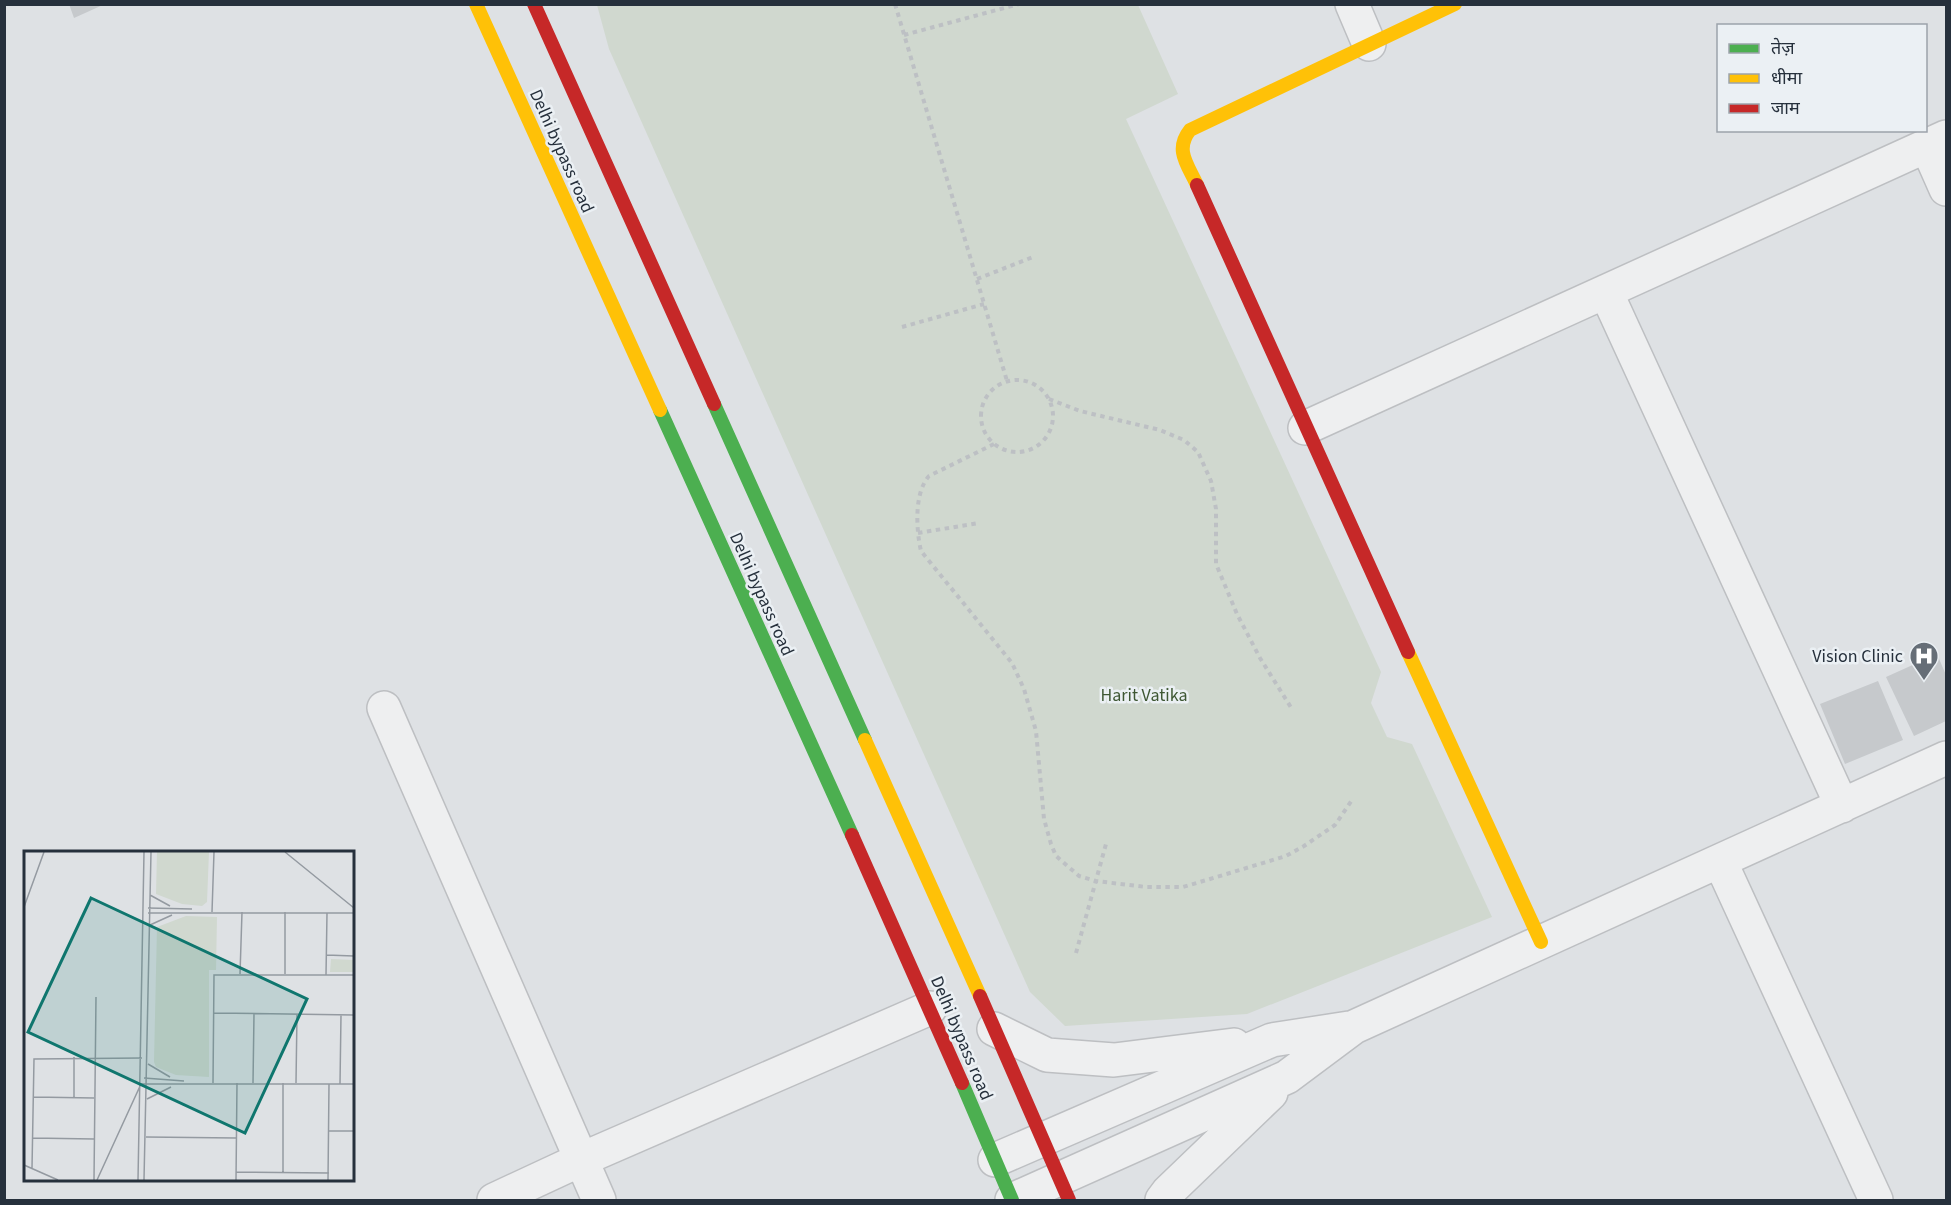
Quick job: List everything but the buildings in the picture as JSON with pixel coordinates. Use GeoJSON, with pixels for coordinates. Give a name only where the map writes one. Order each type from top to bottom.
{"type":"FeatureCollection","features":[{"type":"Feature","properties":{"kind":"main road","name":"Delhi bypass road"},"geometry":{"type":"LineString","coordinates":[[476,4],[930,1008],[1012,1200]]}},
{"type":"Feature","properties":{"kind":"main road","name":"Delhi bypass road"},"geometry":{"type":"LineString","coordinates":[[534,4],[1064,1189]]}},
{"type":"Feature","properties":{"kind":"main road"},"geometry":{"type":"LineString","coordinates":[[1455,4],[1190,130],[1182,140],[1182,152],[1305,428],[1541,942]]}},
{"type":"Feature","properties":{"kind":"street"},"geometry":{"type":"LineString","coordinates":[[1352,4],[1369,44]]}},
{"type":"Feature","properties":{"kind":"street"},"geometry":{"type":"LineString","coordinates":[[1305,428],[1937,141],[1947,189]]}},
{"type":"Feature","properties":{"kind":"street"},"geometry":{"type":"LineString","coordinates":[[1606,292],[1842,806]]}},
{"type":"Feature","properties":{"kind":"street"},"geometry":{"type":"LineString","coordinates":[[384,708],[599,1200]]}},
{"type":"Feature","properties":{"kind":"street"},"geometry":{"type":"LineString","coordinates":[[1162,1200],[1287,1077],[1354,1027],[1947,758]]}},
{"type":"Feature","properties":{"kind":"street"},"geometry":{"type":"LineString","coordinates":[[1720,861],[1876,1200]]}},
{"type":"Feature","properties":{"kind":"street"},"geometry":{"type":"LineString","coordinates":[[494,1200],[580,1160],[930,1008]]}},
{"type":"Feature","properties":{"kind":"street"},"geometry":{"type":"LineString","coordinates":[[994,1029],[1047,1055],[1114,1060],[1354,1027]]}},
{"type":"Feature","properties":{"kind":"street"},"geometry":{"type":"LineString","coordinates":[[995,1160],[1272,1040]]}},
{"type":"Feature","properties":{"kind":"street"},"geometry":{"type":"LineString","coordinates":[[1012,1200],[1064,1189],[1287,1077]]}},
{"type":"Feature","properties":{"kind":"path"},"geometry":{"type":"LineString","coordinates":[[895,4],[1007,381]]}},
{"type":"Feature","properties":{"kind":"path"},"geometry":{"type":"LineString","coordinates":[[904,35],[1019,4]]}},
{"type":"Feature","properties":{"kind":"path"},"geometry":{"type":"LineString","coordinates":[[977,279],[1033,257]]}},
{"type":"Feature","properties":{"kind":"path"},"geometry":{"type":"LineString","coordinates":[[902,327],[984,304]]}},
{"type":"Feature","properties":{"kind":"path"},"geometry":{"type":"LineString","coordinates":[[1007,381],[1030,382],[1042,389],[1053,411],[1053,423],[1048,435],[1029,451],[1017,453],[1004,451],[986,436],[982,425],[983,403],[997,386],[1007,381]]}},
{"type":"Feature","properties":{"kind":"path"},"geometry":{"type":"LineString","coordinates":[[1049,399],[1080,411],[1160,430],[1184,440],[1198,452],[1210,481],[1216,509],[1216,564],[1237,614],[1260,658],[1292,709]]}},
{"type":"Feature","properties":{"kind":"path"},"geometry":{"type":"LineString","coordinates":[[994,444],[929,476],[922,484],[918,509],[921,551],[1012,663],[1024,689],[1036,731],[1044,819],[1056,856],[1066,867],[1078,876],[1096,881],[1183,887],[1286,856],[1335,825],[1352,800]]}},
{"type":"Feature","properties":{"kind":"path"},"geometry":{"type":"LineString","coordinates":[[918,533],[979,523]]}},
{"type":"Feature","properties":{"kind":"path"},"geometry":{"type":"LineString","coordinates":[[1076,953],[1106,844]]}},
{"type":"Feature","properties":{"kind":"green space","name":"Harit Vatika"},"geometry":{"type":"Polygon","coordinates":[[[597,5],[1138,5],[1178,94],[1126,119],[1381,672],[1371,703],[1387,737],[1412,744],[1492,917],[1247,1014],[1065,1026],[1030,992],[609,49],[597,5]]]}},
{"type":"Feature","properties":{"kind":"traffic: fast"},"geometry":{"type":"LineString","coordinates":[[714,404],[865,740]]}},
{"type":"Feature","properties":{"kind":"traffic: fast"},"geometry":{"type":"LineString","coordinates":[[660,410],[852,835]]}},
{"type":"Feature","properties":{"kind":"traffic: fast"},"geometry":{"type":"LineString","coordinates":[[962,1083],[1012,1200]]}},
{"type":"Feature","properties":{"kind":"traffic: slow"},"geometry":{"type":"LineString","coordinates":[[476,4],[660,410]]}},
{"type":"Feature","properties":{"kind":"traffic: slow"},"geometry":{"type":"LineString","coordinates":[[1197,185],[1183,151],[1185,137],[1190,130],[1455,4]]}},
{"type":"Feature","properties":{"kind":"traffic: slow"},"geometry":{"type":"LineString","coordinates":[[1408,652],[1541,942]]}},
{"type":"Feature","properties":{"kind":"traffic: slow"},"geometry":{"type":"LineString","coordinates":[[865,740],[980,996]]}},
{"type":"Feature","properties":{"kind":"traffic: jam"},"geometry":{"type":"LineString","coordinates":[[534,4],[714,404]]}},
{"type":"Feature","properties":{"kind":"traffic: jam"},"geometry":{"type":"LineString","coordinates":[[1197,185],[1408,652]]}},
{"type":"Feature","properties":{"kind":"traffic: jam"},"geometry":{"type":"LineString","coordinates":[[852,835],[962,1083]]}},
{"type":"Feature","properties":{"kind":"traffic: jam"},"geometry":{"type":"LineString","coordinates":[[980,996],[1069,1200]]}},
{"type":"Feature","properties":{"kind":"place","name":"Vision Clinic"},"geometry":{"type":"Point","coordinates":[1924,682]}}]}
